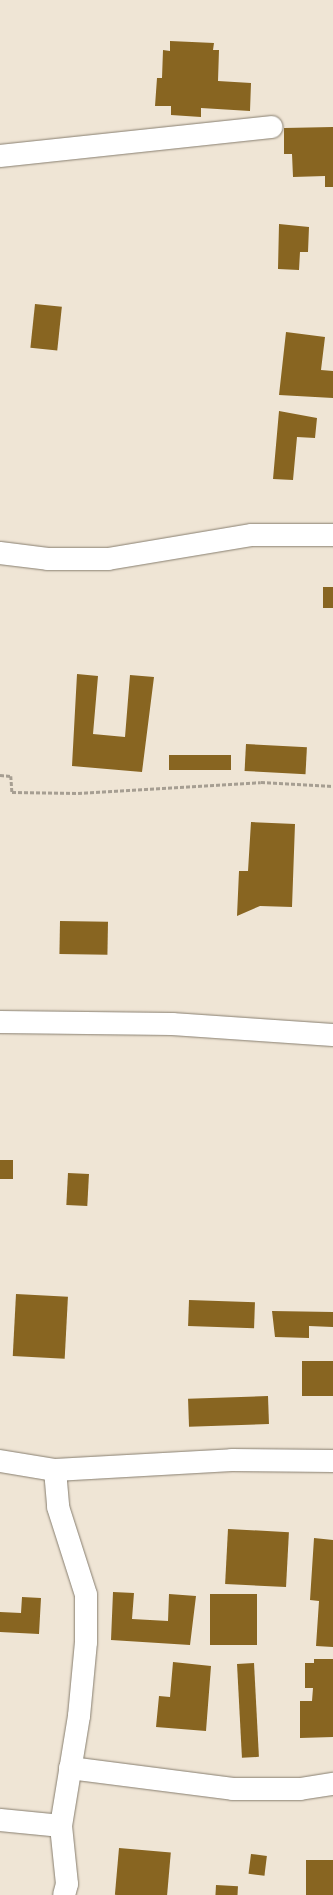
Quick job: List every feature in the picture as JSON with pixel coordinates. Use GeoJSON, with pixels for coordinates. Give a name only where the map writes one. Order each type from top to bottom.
{"type":"FeatureCollection","features":[{"type":"Feature","properties":{"kind":"street"},"geometry":{"type":"LineString","coordinates":[[0,156],[271,127]]}},
{"type":"Feature","properties":{"kind":"street"},"geometry":{"type":"LineString","coordinates":[[0,554],[48,559],[108,559],[252,535],[333,535]]}},
{"type":"Feature","properties":{"kind":"street"},"geometry":{"type":"LineString","coordinates":[[0,1022],[172,1024],[333,1035]]}},
{"type":"Feature","properties":{"kind":"street"},"geometry":{"type":"LineString","coordinates":[[0,1462],[55,1470],[232,1460],[333,1461]]}},
{"type":"Feature","properties":{"kind":"street"},"geometry":{"type":"LineString","coordinates":[[55,1470],[58,1507],[86,1595],[86,1642],[61,1826],[67,1884],[64,1895]]}},
{"type":"Feature","properties":{"kind":"street"},"geometry":{"type":"LineString","coordinates":[[70,1768],[233,1789],[300,1789],[333,1784]]}},
{"type":"Feature","properties":{"kind":"street"},"geometry":{"type":"LineString","coordinates":[[0,1820],[61,1826]]}},
{"type":"Feature","properties":{"kind":"path"},"geometry":{"type":"LineString","coordinates":[[0,775],[11,776],[12,792],[78,793],[261,782],[333,786]]}},
{"type":"Feature","properties":{"kind":"building"},"geometry":{"type":"Polygon","coordinates":[[[170,41],[214,43],[213,50],[219,50],[218,81],[251,83],[250,111],[201,108],[201,117],[171,115],[171,106],[155,106],[157,78],[162,78],[163,50],[170,51],[170,41]]]}},
{"type":"Feature","properties":{"kind":"building"},"geometry":{"type":"Polygon","coordinates":[[[333,127],[333,187],[325,187],[325,176],[293,177],[292,154],[284,154],[284,128],[333,127]]]}},
{"type":"Feature","properties":{"kind":"building"},"geometry":{"type":"Polygon","coordinates":[[[279,224],[309,227],[308,252],[300,252],[299,270],[278,269],[279,224]]]}},
{"type":"Feature","properties":{"kind":"building"},"geometry":{"type":"Polygon","coordinates":[[[35,304],[62,307],[57,351],[30,348],[35,304]]]}},
{"type":"Feature","properties":{"kind":"building"},"geometry":{"type":"Polygon","coordinates":[[[286,332],[325,337],[321,370],[333,371],[333,398],[279,395],[286,332]]]}},
{"type":"Feature","properties":{"kind":"building"},"geometry":{"type":"Polygon","coordinates":[[[279,411],[317,418],[315,438],[297,437],[293,480],[273,479],[279,411]]]}},
{"type":"Feature","properties":{"kind":"building"},"geometry":{"type":"Polygon","coordinates":[[[323,587],[333,587],[333,608],[323,608],[323,587]]]}},
{"type":"Feature","properties":{"kind":"building"},"geometry":{"type":"Polygon","coordinates":[[[77,674],[98,676],[93,734],[125,737],[130,675],[154,677],[142,772],[72,766],[77,674]]]}},
{"type":"Feature","properties":{"kind":"building"},"geometry":{"type":"Polygon","coordinates":[[[246,744],[307,747],[306,774],[245,771],[246,744]]]}},
{"type":"Feature","properties":{"kind":"building"},"geometry":{"type":"Polygon","coordinates":[[[169,755],[231,755],[231,770],[169,770],[169,755]]]}},
{"type":"Feature","properties":{"kind":"building"},"geometry":{"type":"Polygon","coordinates":[[[251,822],[295,824],[292,907],[260,906],[237,916],[239,871],[248,871],[251,822]]]}},
{"type":"Feature","properties":{"kind":"building"},"geometry":{"type":"Polygon","coordinates":[[[60,921],[108,922],[107,955],[59,954],[60,921]]]}},
{"type":"Feature","properties":{"kind":"building"},"geometry":{"type":"Polygon","coordinates":[[[0,1160],[13,1160],[13,1179],[0,1179],[0,1160]]]}},
{"type":"Feature","properties":{"kind":"building"},"geometry":{"type":"Polygon","coordinates":[[[68,1173],[89,1174],[87,1206],[66,1205],[68,1173]]]}},
{"type":"Feature","properties":{"kind":"building"},"geometry":{"type":"Polygon","coordinates":[[[16,1294],[68,1297],[65,1359],[13,1356],[16,1294]]]}},
{"type":"Feature","properties":{"kind":"building"},"geometry":{"type":"Polygon","coordinates":[[[189,1300],[255,1302],[254,1328],[188,1326],[189,1300]]]}},
{"type":"Feature","properties":{"kind":"building"},"geometry":{"type":"Polygon","coordinates":[[[272,1311],[333,1312],[333,1327],[309,1326],[309,1338],[275,1337],[272,1311]]]}},
{"type":"Feature","properties":{"kind":"building"},"geometry":{"type":"Polygon","coordinates":[[[302,1361],[333,1361],[333,1396],[302,1396],[302,1361]]]}},
{"type":"Feature","properties":{"kind":"building"},"geometry":{"type":"Polygon","coordinates":[[[268,1396],[269,1424],[189,1427],[188,1399],[268,1396]]]}},
{"type":"Feature","properties":{"kind":"building"},"geometry":{"type":"Polygon","coordinates":[[[228,1529],[289,1532],[286,1587],[225,1584],[228,1529]]]}},
{"type":"Feature","properties":{"kind":"building"},"geometry":{"type":"Polygon","coordinates":[[[314,1538],[333,1540],[333,1647],[316,1646],[319,1601],[310,1600],[314,1538]]]}},
{"type":"Feature","properties":{"kind":"building"},"geometry":{"type":"Polygon","coordinates":[[[113,1592],[134,1593],[132,1619],[168,1621],[169,1594],[196,1596],[190,1645],[111,1640],[113,1592]]]}},
{"type":"Feature","properties":{"kind":"building"},"geometry":{"type":"Polygon","coordinates":[[[210,1594],[257,1594],[257,1645],[210,1645],[210,1594]]]}},
{"type":"Feature","properties":{"kind":"building"},"geometry":{"type":"Polygon","coordinates":[[[22,1597],[41,1598],[39,1634],[0,1632],[0,1612],[21,1613],[22,1597]]]}},
{"type":"Feature","properties":{"kind":"building"},"geometry":{"type":"Polygon","coordinates":[[[314,1659],[333,1659],[333,1737],[300,1738],[300,1701],[312,1701],[313,1688],[305,1688],[305,1663],[314,1663],[314,1659]]]}},
{"type":"Feature","properties":{"kind":"building"},"geometry":{"type":"Polygon","coordinates":[[[173,1662],[211,1666],[206,1731],[156,1727],[159,1696],[170,1697],[173,1662]]]}},
{"type":"Feature","properties":{"kind":"building"},"geometry":{"type":"Polygon","coordinates":[[[254,1663],[259,1757],[242,1758],[237,1664],[254,1663]]]}},
{"type":"Feature","properties":{"kind":"building"},"geometry":{"type":"Polygon","coordinates":[[[119,1848],[171,1853],[167,1895],[115,1895],[119,1848]]]}},
{"type":"Feature","properties":{"kind":"building"},"geometry":{"type":"Polygon","coordinates":[[[251,1854],[267,1856],[264,1876],[249,1874],[251,1854]]]}},
{"type":"Feature","properties":{"kind":"building"},"geometry":{"type":"Polygon","coordinates":[[[306,1860],[333,1860],[333,1895],[306,1895],[306,1860]]]}},
{"type":"Feature","properties":{"kind":"building"},"geometry":{"type":"Polygon","coordinates":[[[216,1885],[238,1886],[238,1895],[215,1895],[216,1885]]]}}]}
